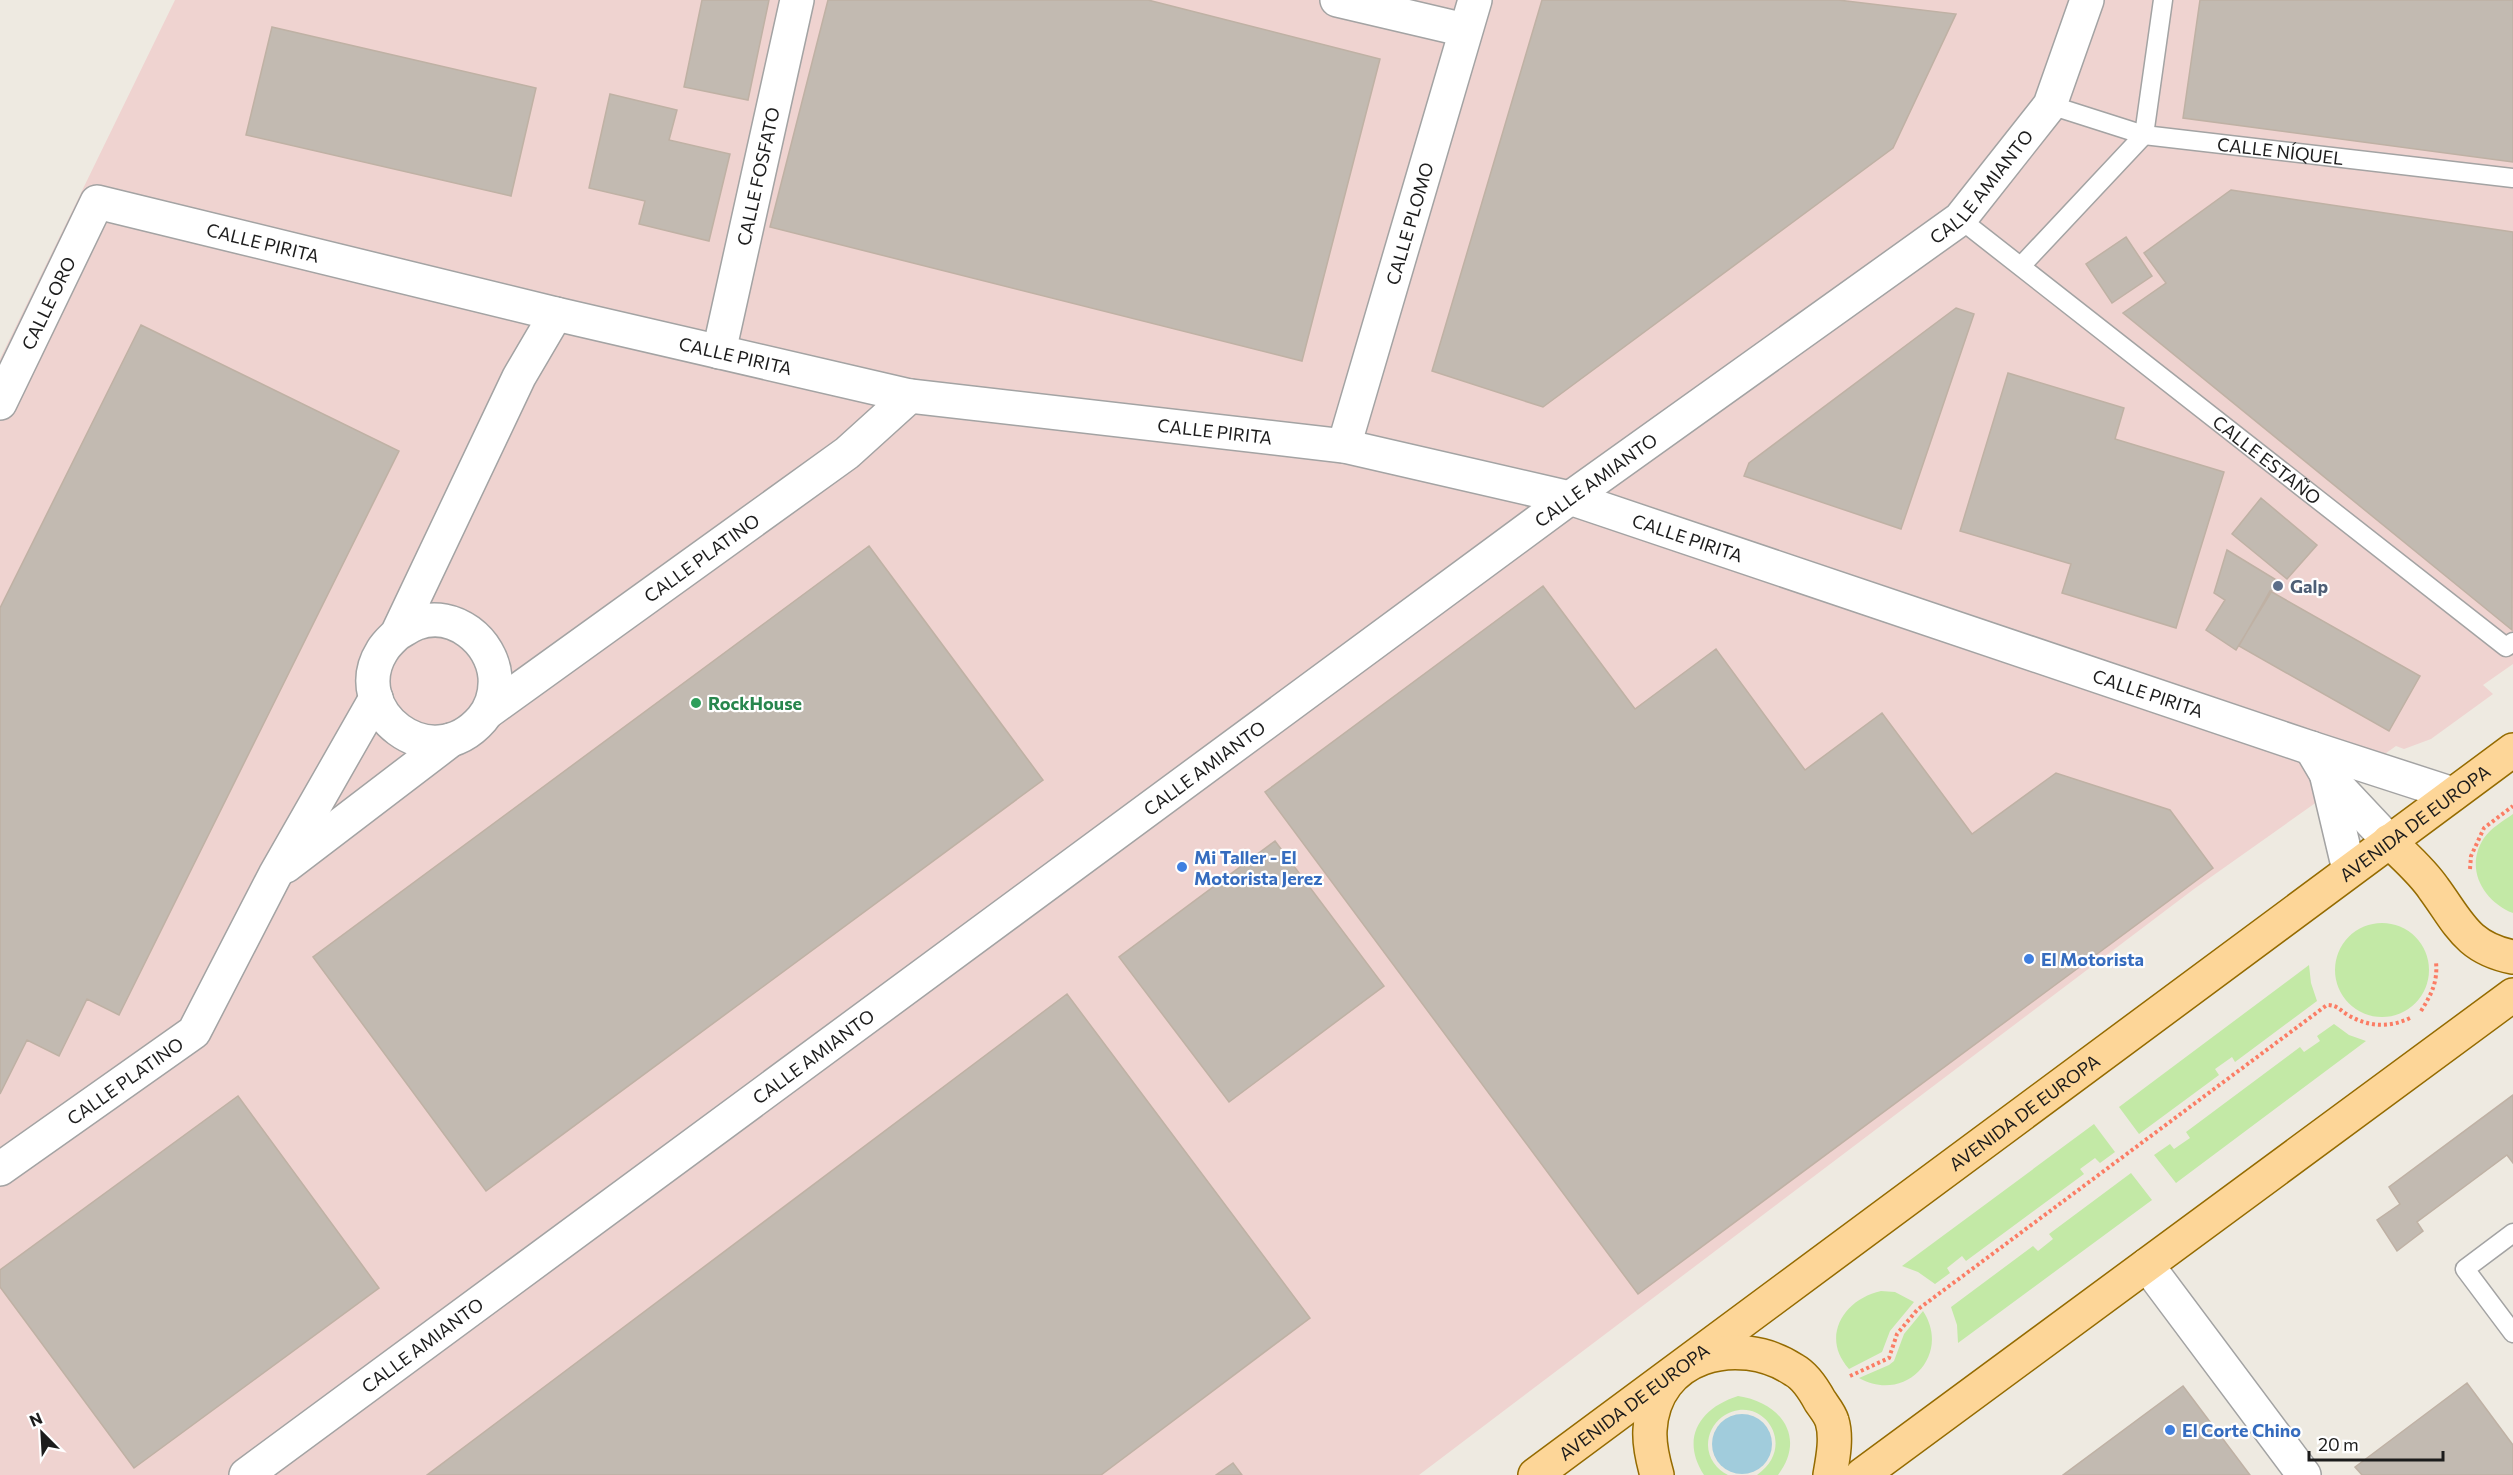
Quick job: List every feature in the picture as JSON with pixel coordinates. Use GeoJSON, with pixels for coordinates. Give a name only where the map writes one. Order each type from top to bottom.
{"type":"FeatureCollection","features":[{"type":"Feature","properties":{"kind":"main road","name":"AVENIDA DE EUROPA"},"geometry":{"type":"LineString","coordinates":[[1535,1475],[2513,750]]}},
{"type":"Feature","properties":{"kind":"main road"},"geometry":{"type":"LineString","coordinates":[[2441,900],[2422,860],[2427,832],[2446,799]]}},
{"type":"Feature","properties":{"kind":"main road"},"geometry":{"type":"LineString","coordinates":[[2389,841],[2475,943],[2513,957]]}},
{"type":"Feature","properties":{"kind":"main road"},"geometry":{"type":"LineString","coordinates":[[1862,1475],[2513,995]]}},
{"type":"Feature","properties":{"kind":"main road"},"geometry":{"type":"LineString","coordinates":[[1657,1475],[1651,1445],[1652,1415],[1663,1389],[1683,1366],[1712,1354],[1740,1352],[1771,1358],[1796,1371],[1818,1397],[1832,1421],[1834,1452],[1830,1475]]}},
{"type":"Feature","properties":{"kind":"street","name":"CALLE FOSFATO"},"geometry":{"type":"LineString","coordinates":[[719,352],[796,0]]}},
{"type":"Feature","properties":{"kind":"street"},"geometry":{"type":"LineString","coordinates":[[1336,0],[1465,30]]}},
{"type":"Feature","properties":{"kind":"street","name":"CALLE PLOMO"},"geometry":{"type":"LineString","coordinates":[[1344,446],[1475,0]]}},
{"type":"Feature","properties":{"kind":"street","name":"CALLE AMIANTO"},"geometry":{"type":"LineString","coordinates":[[246,1475],[1570,498],[1960,219],[2050,105],[2087,0]]}},
{"type":"Feature","properties":{"kind":"street","name":"CALLE PIRITA"},"geometry":{"type":"LineString","coordinates":[[97,202],[556,314],[910,396],[1344,446],[1570,498],[2319,762],[2446,799]]}},
{"type":"Feature","properties":{"kind":"street","name":"CALLE ORO"},"geometry":{"type":"LineString","coordinates":[[0,403],[97,202]]}},
{"type":"Feature","properties":{"kind":"street"},"geometry":{"type":"LineString","coordinates":[[397,633],[418,622],[442,621],[465,628],[483,643],[494,664],[496,689],[489,711],[473,729],[451,740],[428,742],[405,735],[386,720],[376,698],[374,674],[381,651],[397,633],[519,377],[556,314]]}},
{"type":"Feature","properties":{"kind":"street","name":"CALLE PLATINO"},"geometry":{"type":"LineString","coordinates":[[489,711],[847,453],[910,396]]}},
{"type":"Feature","properties":{"kind":"street","name":"CALLE PLATINO"},"geometry":{"type":"LineString","coordinates":[[0,1169],[194,1032],[275,875],[376,698]]}},
{"type":"Feature","properties":{"kind":"street","name":"CALLE PLATINO"},"geometry":{"type":"LineString","coordinates":[[275,875],[451,740]]}},
{"type":"Feature","properties":{"kind":"street","name":"CALLE PIRITA"},"geometry":{"type":"LineString","coordinates":[[2319,762],[2389,841]]}},
{"type":"Feature","properties":{"kind":"street"},"geometry":{"type":"LineString","coordinates":[[2319,762],[2349,870]]}},
{"type":"Feature","properties":{"kind":"street"},"geometry":{"type":"LineString","coordinates":[[2147,1265],[2304,1475]]}},
{"type":"Feature","properties":{"kind":"lane"},"geometry":{"type":"LineString","coordinates":[[2020,266],[2144,135],[2163,0]]}},
{"type":"Feature","properties":{"kind":"lane","name":"CALLE NÍQUEL"},"geometry":{"type":"LineString","coordinates":[[2050,105],[2144,135],[2513,178]]}},
{"type":"Feature","properties":{"kind":"lane","name":"CALLE ESTAÑO"},"geometry":{"type":"LineString","coordinates":[[1960,219],[2506,647],[2513,642]]}},
{"type":"Feature","properties":{"kind":"lane"},"geometry":{"type":"LineString","coordinates":[[2513,1233],[2465,1269],[2513,1333]]}},
{"type":"Feature","properties":{"kind":"path"},"geometry":{"type":"LineString","coordinates":[[1818,1397],[1853,1374],[1889,1358],[1897,1334],[1917,1310],[2327,1005],[2336,1005],[2358,1021],[2382,1025],[2408,1020],[2421,1011],[2436,982],[2437,964],[2427,932],[2441,900],[2470,894],[2471,856],[2480,835],[2484,828],[2513,806]]}},
{"type":"Feature","properties":{"kind":"shaded area"},"geometry":{"type":"Polygon","coordinates":[[[175,0],[2513,0],[2513,664],[2483,685],[2493,694],[2431,739],[2404,749],[2396,746],[2194,889],[1419,1475],[0,1475],[0,359],[175,0]]]}},
{"type":"Feature","properties":{"kind":"green space"},"geometry":{"type":"Polygon","coordinates":[[[2513,814],[2513,913],[2502,908],[2485,892],[2476,872],[2476,861],[2478,849],[2487,834],[2513,814]]]}},
{"type":"Feature","properties":{"kind":"green space"},"geometry":{"type":"Polygon","coordinates":[[[2382,923],[2400,926],[2415,937],[2426,952],[2429,970],[2426,988],[2415,1003],[2400,1014],[2382,1017],[2364,1014],[2349,1003],[2338,988],[2335,970],[2338,952],[2349,937],[2364,926],[2382,923]]]}},
{"type":"Feature","properties":{"kind":"green space"},"geometry":{"type":"Polygon","coordinates":[[[2309,965],[2311,983],[2317,1001],[2235,1062],[2232,1057],[2215,1069],[2219,1075],[2139,1134],[2119,1107],[2309,965]]]}},
{"type":"Feature","properties":{"kind":"green space"},"geometry":{"type":"Polygon","coordinates":[[[2334,1024],[2349,1035],[2366,1041],[2176,1183],[2154,1155],[2170,1144],[2174,1149],[2190,1138],[2186,1132],[2300,1047],[2304,1052],[2320,1041],[2317,1036],[2334,1024]]]}},
{"type":"Feature","properties":{"kind":"green space"},"geometry":{"type":"Polygon","coordinates":[[[2094,1124],[2115,1152],[2100,1163],[2095,1158],[2080,1169],[2084,1174],[1966,1261],[1962,1256],[1947,1268],[1950,1273],[1935,1284],[1918,1272],[1902,1266],[2094,1124]]]}},
{"type":"Feature","properties":{"kind":"green space"},"geometry":{"type":"Polygon","coordinates":[[[2131,1173],[2152,1200],[1958,1343],[1957,1325],[1951,1307],[2033,1246],[2038,1251],[2053,1239],[2049,1234],[2131,1173]]]}},
{"type":"Feature","properties":{"kind":"green space"},"geometry":{"type":"Polygon","coordinates":[[[1881,1291],[1895,1292],[1914,1302],[1890,1331],[1882,1352],[1849,1369],[1841,1357],[1837,1344],[1840,1321],[1856,1302],[1881,1291]]]}},
{"type":"Feature","properties":{"kind":"green space"},"geometry":{"type":"Polygon","coordinates":[[[1923,1311],[1930,1328],[1932,1344],[1928,1358],[1919,1371],[1907,1380],[1892,1385],[1876,1384],[1859,1378],[1894,1361],[1904,1334],[1923,1311]]]}},
{"type":"Feature","properties":{"kind":"green space"},"geometry":{"type":"Polygon","coordinates":[[[1738,1396],[1766,1406],[1785,1423],[1790,1447],[1786,1461],[1778,1475],[1757,1475],[1769,1463],[1775,1449],[1775,1436],[1770,1425],[1750,1410],[1736,1411],[1722,1417],[1716,1423],[1710,1433],[1708,1450],[1717,1467],[1728,1475],[1704,1475],[1694,1449],[1694,1437],[1698,1426],[1713,1408],[1738,1396]]]}},
{"type":"Feature","properties":{"kind":"water"},"geometry":{"type":"Polygon","coordinates":[[[1736,1414],[1748,1414],[1764,1422],[1770,1432],[1772,1444],[1770,1456],[1764,1466],[1748,1474],[1736,1474],[1720,1466],[1712,1450],[1712,1438],[1720,1422],[1736,1414]]]}},
{"type":"Feature","properties":{"kind":"building"},"geometry":{"type":"Polygon","coordinates":[[[702,0],[769,0],[748,100],[684,87],[702,0]]]}},
{"type":"Feature","properties":{"kind":"building"},"geometry":{"type":"Polygon","coordinates":[[[828,0],[1148,0],[1380,59],[1302,361],[770,227],[828,0]]]}},
{"type":"Feature","properties":{"kind":"building"},"geometry":{"type":"Polygon","coordinates":[[[1542,0],[1838,0],[1956,14],[1893,148],[1543,407],[1432,371],[1542,0]]]}},
{"type":"Feature","properties":{"kind":"building"},"geometry":{"type":"Polygon","coordinates":[[[2200,0],[2513,0],[2513,162],[2183,118],[2200,0]]]}},
{"type":"Feature","properties":{"kind":"building"},"geometry":{"type":"Polygon","coordinates":[[[272,27],[536,88],[511,196],[246,135],[272,27]]]}},
{"type":"Feature","properties":{"kind":"building"},"geometry":{"type":"Polygon","coordinates":[[[610,94],[677,110],[669,140],[730,154],[709,241],[639,224],[645,201],[589,188],[610,94]]]}},
{"type":"Feature","properties":{"kind":"building"},"geometry":{"type":"Polygon","coordinates":[[[2231,190],[2513,232],[2512,630],[2123,313],[2166,283],[2144,253],[2231,190]]]}},
{"type":"Feature","properties":{"kind":"building"},"geometry":{"type":"Polygon","coordinates":[[[2126,237],[2152,276],[2112,303],[2086,264],[2126,237]]]}},
{"type":"Feature","properties":{"kind":"building"},"geometry":{"type":"Polygon","coordinates":[[[1956,308],[1974,314],[1901,529],[1744,476],[1749,463],[1956,308]]]}},
{"type":"Feature","properties":{"kind":"building"},"geometry":{"type":"Polygon","coordinates":[[[141,325],[399,451],[119,1015],[87,999],[59,1056],[27,1040],[0,1094],[0,608],[141,325]]]}},
{"type":"Feature","properties":{"kind":"building"},"geometry":{"type":"Polygon","coordinates":[[[2008,373],[2124,408],[2115,439],[2224,472],[2176,628],[2062,593],[2071,564],[1960,531],[2008,373]]]}},
{"type":"Feature","properties":{"kind":"building"},"geometry":{"type":"Polygon","coordinates":[[[2261,498],[2317,545],[2287,579],[2232,534],[2261,498]]]}},
{"type":"Feature","properties":{"kind":"building"},"geometry":{"type":"Polygon","coordinates":[[[869,546],[1043,780],[486,1191],[313,957],[869,546]]]}},
{"type":"Feature","properties":{"kind":"building"},"geometry":{"type":"Polygon","coordinates":[[[2227,550],[2278,581],[2236,650],[2206,630],[2225,600],[2214,593],[2227,550]]]}},
{"type":"Feature","properties":{"kind":"building"},"geometry":{"type":"Polygon","coordinates":[[[1543,586],[1635,709],[1716,649],[1805,770],[1882,713],[1972,834],[2056,773],[2170,810],[2213,868],[1638,1294],[1265,792],[1543,586]]]}},
{"type":"Feature","properties":{"kind":"building"},"geometry":{"type":"Polygon","coordinates":[[[2270,591],[2420,676],[2389,731],[2239,646],[2270,591]]]}},
{"type":"Feature","properties":{"kind":"building"},"geometry":{"type":"Polygon","coordinates":[[[1275,841],[1384,986],[1229,1102],[1119,957],[1275,841]]]}},
{"type":"Feature","properties":{"kind":"building"},"geometry":{"type":"Polygon","coordinates":[[[1067,994],[1310,1318],[1101,1475],[427,1475],[1067,994]]]}},
{"type":"Feature","properties":{"kind":"building"},"geometry":{"type":"Polygon","coordinates":[[[2513,1095],[2513,1163],[2507,1155],[2417,1222],[2423,1231],[2397,1251],[2377,1220],[2400,1204],[2389,1187],[2513,1095]]]}},
{"type":"Feature","properties":{"kind":"building"},"geometry":{"type":"Polygon","coordinates":[[[238,1096],[379,1288],[134,1468],[0,1287],[0,1270],[238,1096]]]}},
{"type":"Feature","properties":{"kind":"building"},"geometry":{"type":"Polygon","coordinates":[[[2467,1383],[2513,1445],[2513,1475],[2362,1475],[2355,1467],[2467,1383]]]}},
{"type":"Feature","properties":{"kind":"building","name":"El Corte Chino"},"geometry":{"type":"Polygon","coordinates":[[[2183,1386],[2250,1475],[2063,1475],[2183,1386]]]}},
{"type":"Feature","properties":{"kind":"building"},"geometry":{"type":"Polygon","coordinates":[[[1233,1463],[1242,1475],[1216,1475],[1233,1463]]]}},
{"type":"Feature","properties":{"kind":"place","name":"Galp"},"geometry":{"type":"Point","coordinates":[2278,586]}},
{"type":"Feature","properties":{"kind":"place","name":"RockHouse"},"geometry":{"type":"Point","coordinates":[696,703]}},
{"type":"Feature","properties":{"kind":"place","name":"Mi Taller - El Motorista Jerez"},"geometry":{"type":"Point","coordinates":[1182,867]}},
{"type":"Feature","properties":{"kind":"place","name":"El Motorista"},"geometry":{"type":"Point","coordinates":[2029,959]}},
{"type":"Feature","properties":{"kind":"place","name":"El Corte Chino"},"geometry":{"type":"Point","coordinates":[2170,1430]}}]}
